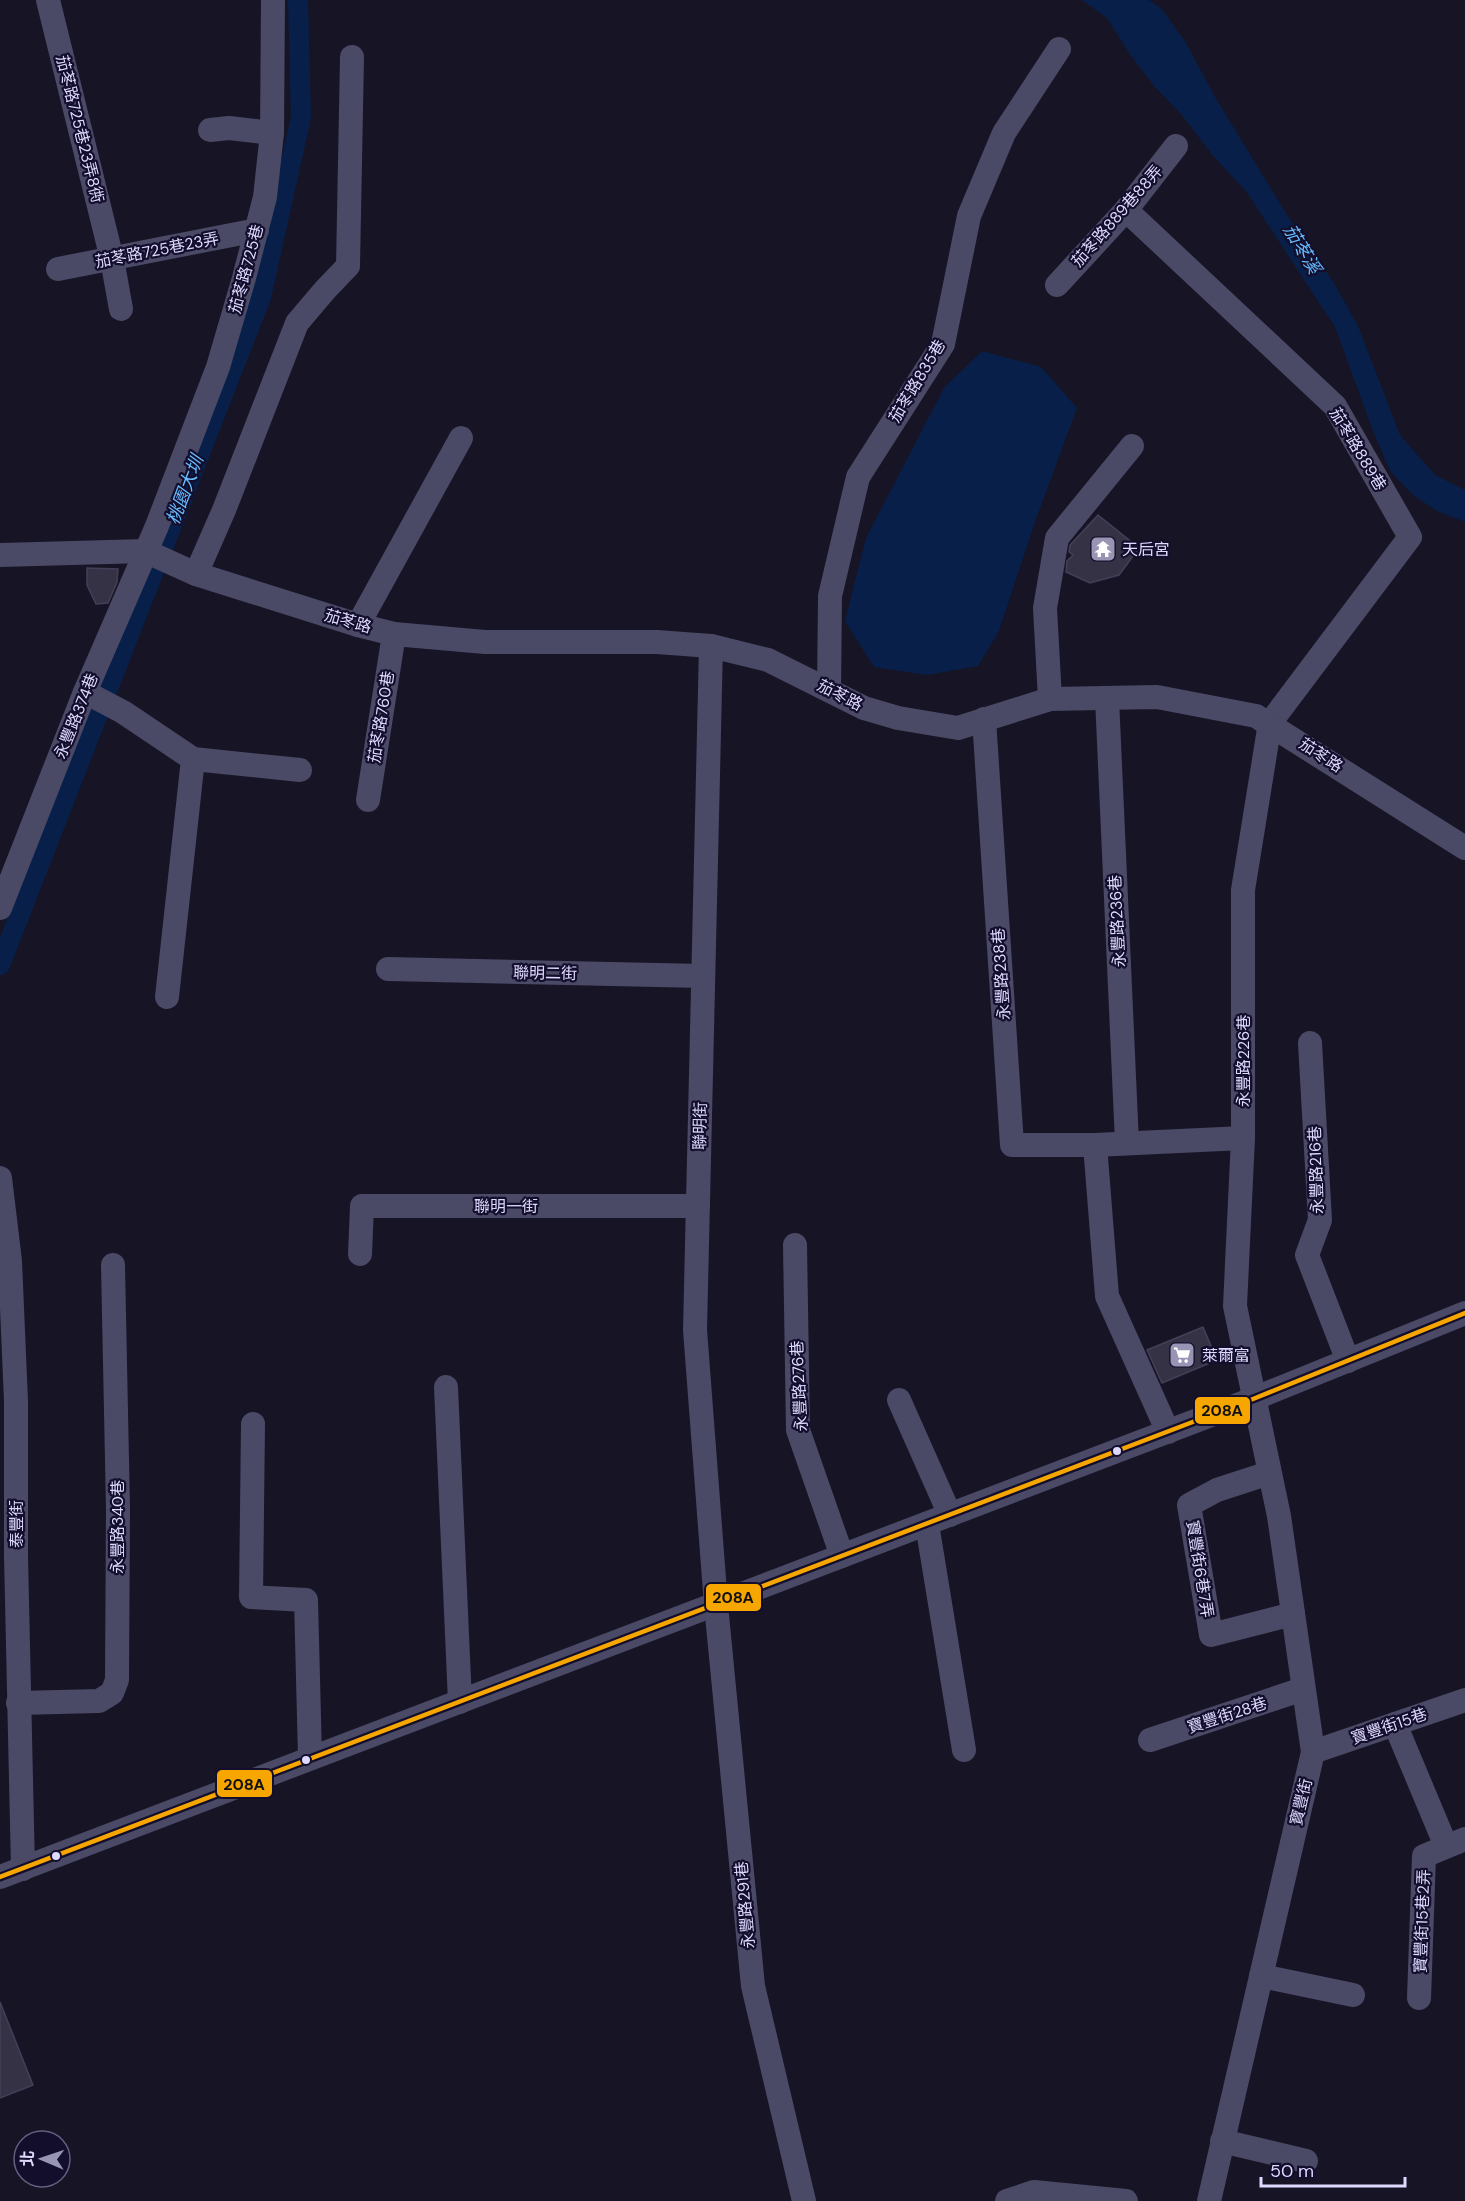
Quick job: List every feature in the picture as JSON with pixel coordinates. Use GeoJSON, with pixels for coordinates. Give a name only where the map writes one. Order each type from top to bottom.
{"type":"FeatureCollection","features":[{"type":"Feature","properties":{"kind":"street","name":"茄苳路725巷23弄8衖"},"geometry":{"type":"LineString","coordinates":[[48,0],[112,259],[121,309]]}},
{"type":"Feature","properties":{"kind":"street","name":"茄苳路725巷"},"geometry":{"type":"LineString","coordinates":[[157,526],[218,367],[265,197],[272,133],[273,0]]}},
{"type":"Feature","properties":{"kind":"street","name":"茄苳路835巷"},"geometry":{"type":"LineString","coordinates":[[829,690],[830,596],[858,477],[943,344],[969,216],[1004,133],[1059,49]]}},
{"type":"Feature","properties":{"kind":"street"},"geometry":{"type":"LineString","coordinates":[[190,571],[228,500],[297,323],[348,266],[352,57]]}},
{"type":"Feature","properties":{"kind":"street"},"geometry":{"type":"LineString","coordinates":[[210,130],[229,128],[272,133]]}},
{"type":"Feature","properties":{"kind":"street","name":"茄苳路889巷88弄"},"geometry":{"type":"LineString","coordinates":[[1057,285],[1126,210],[1176,146]]}},
{"type":"Feature","properties":{"kind":"street","name":"茄苳路889巷"},"geometry":{"type":"LineString","coordinates":[[1126,210],[1335,406],[1410,537],[1270,723]]}},
{"type":"Feature","properties":{"kind":"street","name":"茄苳路725巷23弄"},"geometry":{"type":"LineString","coordinates":[[58,269],[256,230]]}},
{"type":"Feature","properties":{"kind":"street"},"geometry":{"type":"LineString","coordinates":[[358,625],[461,438]]}},
{"type":"Feature","properties":{"kind":"street"},"geometry":{"type":"LineString","coordinates":[[1050,699],[1045,608],[1057,538],[1132,446]]}},
{"type":"Feature","properties":{"kind":"street","name":"永豐路374巷"},"geometry":{"type":"LineString","coordinates":[[0,908],[91,695],[149,553],[157,526]]}},
{"type":"Feature","properties":{"kind":"street"},"geometry":{"type":"LineString","coordinates":[[0,555],[149,553]]}},
{"type":"Feature","properties":{"kind":"street","name":"茄苳路"},"geometry":{"type":"LineString","coordinates":[[149,553],[190,571],[358,625],[394,634],[485,642],[657,642],[711,646],[768,660],[864,708],[898,718],[958,728],[1050,699],[1157,697],[1256,716],[1465,848]]}},
{"type":"Feature","properties":{"kind":"street","name":"茄苳路760巷"},"geometry":{"type":"LineString","coordinates":[[368,800],[394,634]]}},
{"type":"Feature","properties":{"kind":"street","name":"聯明街"},"geometry":{"type":"LineString","coordinates":[[711,646],[695,1330],[716,1605]]}},
{"type":"Feature","properties":{"kind":"street"},"geometry":{"type":"LineString","coordinates":[[91,695],[123,712],[193,759],[300,770]]}},
{"type":"Feature","properties":{"kind":"street","name":"永豐路236巷"},"geometry":{"type":"LineString","coordinates":[[1107,698],[1126,1143]]}},
{"type":"Feature","properties":{"kind":"street","name":"永豐路238巷"},"geometry":{"type":"LineString","coordinates":[[984,719],[1012,1145],[1095,1145]]}},
{"type":"Feature","properties":{"kind":"street","name":"永豐路226巷"},"geometry":{"type":"LineString","coordinates":[[1253,1399],[1235,1306],[1243,1138],[1243,890],[1270,723]]}},
{"type":"Feature","properties":{"kind":"street"},"geometry":{"type":"LineString","coordinates":[[167,997],[193,759]]}},
{"type":"Feature","properties":{"kind":"street","name":"聯明二街"},"geometry":{"type":"LineString","coordinates":[[388,969],[703,976]]}},
{"type":"Feature","properties":{"kind":"street","name":"永豐路216巷"},"geometry":{"type":"LineString","coordinates":[[1310,1042],[1320,1220],[1307,1255],[1348,1361]]}},
{"type":"Feature","properties":{"kind":"street"},"geometry":{"type":"LineString","coordinates":[[1168,1432],[1107,1296],[1095,1145],[1243,1138]]}},
{"type":"Feature","properties":{"kind":"street","name":"泰豐街"},"geometry":{"type":"LineString","coordinates":[[0,1178],[10,1261],[6,1306],[8,1556],[18,1703],[11,1873]]}},
{"type":"Feature","properties":{"kind":"street","name":"聯明一街"},"geometry":{"type":"LineString","coordinates":[[360,1254],[362,1206],[698,1206]]}},
{"type":"Feature","properties":{"kind":"street","name":"永豐路276巷"},"geometry":{"type":"LineString","coordinates":[[795,1245],[798,1430],[842,1557]]}},
{"type":"Feature","properties":{"kind":"street","name":"永豐路340巷"},"geometry":{"type":"LineString","coordinates":[[18,1703],[99,1701],[112,1693],[117,1680],[118,1509],[113,1265]]}},
{"type":"Feature","properties":{"kind":"street"},"geometry":{"type":"LineString","coordinates":[[11,1873],[310,1757],[1168,1432],[1465,1313]]}},
{"type":"Feature","properties":{"kind":"street"},"geometry":{"type":"LineString","coordinates":[[446,1387],[460,1702]]}},
{"type":"Feature","properties":{"kind":"street","name":"寶豐街"},"geometry":{"type":"LineString","coordinates":[[1209,2201],[1313,1752],[1279,1516],[1253,1399]]}},
{"type":"Feature","properties":{"kind":"street"},"geometry":{"type":"LineString","coordinates":[[899,1400],[950,1515]]}},
{"type":"Feature","properties":{"kind":"street"},"geometry":{"type":"LineString","coordinates":[[253,1424],[251,1598],[306,1600],[310,1757]]}},
{"type":"Feature","properties":{"kind":"street","name":"寶豐街6巷7弄"},"geometry":{"type":"LineString","coordinates":[[1269,1473],[1217,1490],[1190,1505],[1210,1635],[1293,1614]]}},
{"type":"Feature","properties":{"kind":"street"},"geometry":{"type":"LineString","coordinates":[[927,1524],[964,1750]]}},
{"type":"Feature","properties":{"kind":"street","name":"永豐路291巷"},"geometry":{"type":"LineString","coordinates":[[716,1605],[753,1986],[804,2201]]}},
{"type":"Feature","properties":{"kind":"street","name":"寶豐街28巷"},"geometry":{"type":"LineString","coordinates":[[1150,1740],[1304,1689]]}},
{"type":"Feature","properties":{"kind":"street","name":"寶豐街15巷"},"geometry":{"type":"LineString","coordinates":[[1313,1752],[1465,1701]]}},
{"type":"Feature","properties":{"kind":"street","name":"寶豐街15巷2弄"},"geometry":{"type":"LineString","coordinates":[[1395,1724],[1456,1842],[1424,1856],[1419,1998]]}},
{"type":"Feature","properties":{"kind":"street"},"geometry":{"type":"LineString","coordinates":[[1261,1976],[1353,1995]]}},
{"type":"Feature","properties":{"kind":"street"},"geometry":{"type":"LineString","coordinates":[[1222,2141],[1306,2160]]}},
{"type":"Feature","properties":{"kind":"street"},"geometry":{"type":"LineString","coordinates":[[1007,2201],[1034,2193],[1126,2201]]}},
{"type":"Feature","properties":{"kind":"water","name":"茄苳溪"},"geometry":{"type":"Polygon","coordinates":[[[1082,0],[1149,0],[1162,9],[1186,43],[1215,97],[1287,215],[1334,283],[1358,326],[1400,435],[1435,475],[1465,490],[1465,522],[1437,511],[1413,495],[1390,471],[1335,327],[1246,191],[1214,157],[1181,114],[1154,86],[1129,53],[1107,18],[1082,0]]]}},
{"type":"Feature","properties":{"kind":"water"},"geometry":{"type":"Polygon","coordinates":[[[982,351],[1041,367],[1077,408],[1036,519],[999,631],[978,666],[927,675],[874,667],[845,621],[866,538],[944,388],[982,351]]]}},
{"type":"Feature","properties":{"kind":"building","name":"天后宮"},"geometry":{"type":"Polygon","coordinates":[[[1098,515],[1139,548],[1119,575],[1090,583],[1066,572],[1067,561],[1073,555],[1069,552],[1070,545],[1098,515]]]}},
{"type":"Feature","properties":{"kind":"building"},"geometry":{"type":"Polygon","coordinates":[[[87,568],[118,569],[117,582],[108,603],[96,604],[87,585],[87,568]]]}},
{"type":"Feature","properties":{"kind":"building","name":"萊爾富"},"geometry":{"type":"Polygon","coordinates":[[[1203,1327],[1217,1360],[1162,1383],[1147,1350],[1203,1327]]]}},
{"type":"Feature","properties":{"kind":"building"},"geometry":{"type":"Polygon","coordinates":[[[0,2002],[33,2085],[0,2098],[0,2002]]]}},
{"type":"Feature","properties":{"kind":"waterway","name":"桃園大圳"},"geometry":{"type":"LineString","coordinates":[[0,965],[261,297],[301,117],[298,0]]}},
{"type":"Feature","properties":{"kind":"transit line","name":"208A"},"geometry":{"type":"LineString","coordinates":[[0,1877],[1253,1399],[1465,1313]]}},
{"type":"Feature","properties":{"kind":"place","name":"天后宮"},"geometry":{"type":"Point","coordinates":[1103,549]}},
{"type":"Feature","properties":{"kind":"place","name":"萊爾富"},"geometry":{"type":"Point","coordinates":[1182,1355]}}]}
